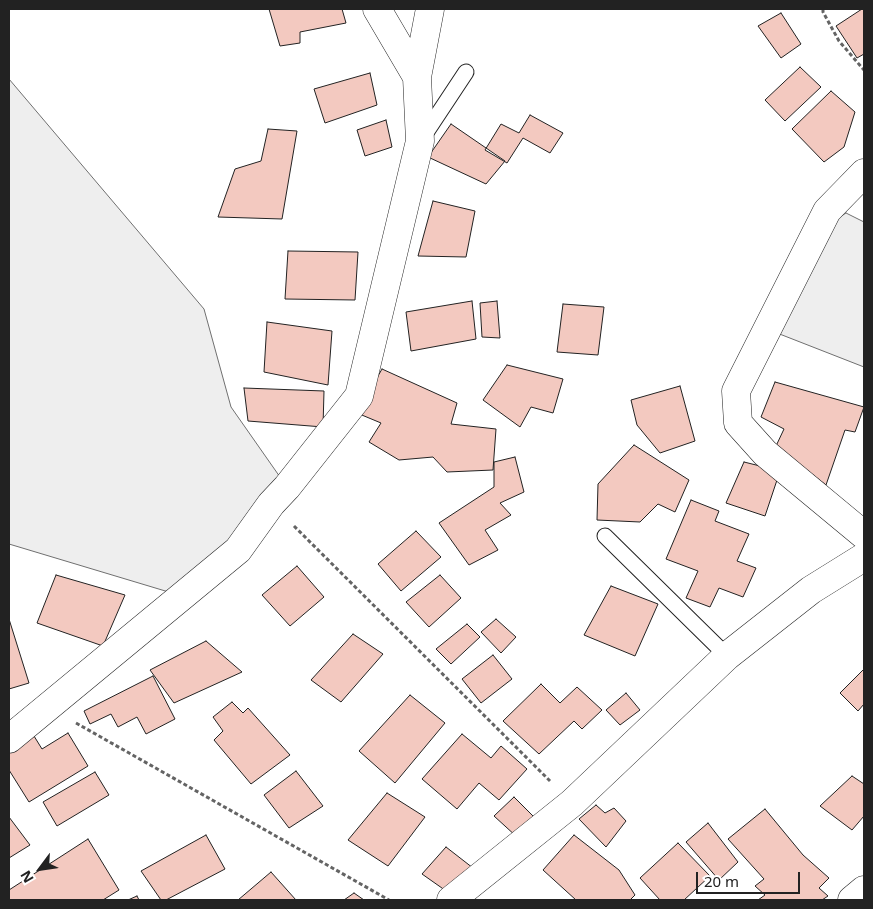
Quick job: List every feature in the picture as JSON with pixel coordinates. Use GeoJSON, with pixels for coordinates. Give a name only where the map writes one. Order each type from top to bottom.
{"type":"FeatureCollection","features":[{"type":"Feature","properties":{"kind":"street"},"geometry":{"type":"LineString","coordinates":[[377,9],[417,78]]}},
{"type":"Feature","properties":{"kind":"street"},"geometry":{"type":"LineString","coordinates":[[9,739],[238,550],[271,504],[288,487],[359,396],[420,141],[417,78],[430,9]]}},
{"type":"Feature","properties":{"kind":"street"},"geometry":{"type":"LineString","coordinates":[[864,173],[826,210],[736,392],[738,423],[764,453],[864,535]]}},
{"type":"Feature","properties":{"kind":"street"},"geometry":{"type":"LineString","coordinates":[[451,900],[572,803],[727,656],[811,590],[864,557]]}},
{"type":"Feature","properties":{"kind":"street"},"geometry":{"type":"LineString","coordinates":[[852,900],[864,890]]}},
{"type":"Feature","properties":{"kind":"lane"},"geometry":{"type":"LineString","coordinates":[[420,141],[466,72]]}},
{"type":"Feature","properties":{"kind":"lane"},"geometry":{"type":"LineString","coordinates":[[605,536],[727,656]]}},
{"type":"Feature","properties":{"kind":"path"},"geometry":{"type":"LineString","coordinates":[[823,9],[822,12],[839,41],[864,70]]}},
{"type":"Feature","properties":{"kind":"path"},"geometry":{"type":"LineString","coordinates":[[271,504],[572,803]]}},
{"type":"Feature","properties":{"kind":"path"},"geometry":{"type":"LineString","coordinates":[[47,707],[389,900]]}},
{"type":"Feature","properties":{"kind":"shaded area"},"geometry":{"type":"Polygon","coordinates":[[[9,79],[204,309],[231,407],[287,487],[182,596],[9,544],[9,79]]]}},
{"type":"Feature","properties":{"kind":"shaded area"},"geometry":{"type":"Polygon","coordinates":[[[846,213],[864,222],[864,367],[777,333],[825,227],[846,213]]]}},
{"type":"Feature","properties":{"kind":"building"},"geometry":{"type":"Polygon","coordinates":[[[269,9],[342,9],[346,23],[300,32],[300,43],[280,46],[269,9]]]}},
{"type":"Feature","properties":{"kind":"building"},"geometry":{"type":"Polygon","coordinates":[[[864,9],[864,54],[857,58],[836,26],[864,9]]]}},
{"type":"Feature","properties":{"kind":"building"},"geometry":{"type":"Polygon","coordinates":[[[781,13],[801,44],[781,58],[758,26],[781,13]]]}},
{"type":"Feature","properties":{"kind":"building"},"geometry":{"type":"Polygon","coordinates":[[[800,67],[821,87],[785,121],[765,100],[800,67]]]}},
{"type":"Feature","properties":{"kind":"building"},"geometry":{"type":"Polygon","coordinates":[[[370,73],[377,105],[325,123],[314,89],[370,73]]]}},
{"type":"Feature","properties":{"kind":"building"},"geometry":{"type":"Polygon","coordinates":[[[831,91],[855,112],[844,147],[824,162],[792,129],[831,91]]]}},
{"type":"Feature","properties":{"kind":"building"},"geometry":{"type":"Polygon","coordinates":[[[530,115],[563,133],[550,153],[523,138],[507,163],[485,150],[501,124],[519,133],[530,115]]]}},
{"type":"Feature","properties":{"kind":"building"},"geometry":{"type":"Polygon","coordinates":[[[386,120],[392,147],[365,156],[357,130],[386,120]]]}},
{"type":"Feature","properties":{"kind":"building"},"geometry":{"type":"Polygon","coordinates":[[[451,124],[505,161],[486,184],[428,157],[451,124]]]}},
{"type":"Feature","properties":{"kind":"building"},"geometry":{"type":"Polygon","coordinates":[[[268,129],[297,131],[282,219],[218,217],[235,169],[261,161],[268,129]]]}},
{"type":"Feature","properties":{"kind":"building"},"geometry":{"type":"Polygon","coordinates":[[[433,201],[475,211],[466,257],[418,256],[433,201]]]}},
{"type":"Feature","properties":{"kind":"building"},"geometry":{"type":"Polygon","coordinates":[[[288,251],[358,252],[355,300],[285,299],[288,251]]]}},
{"type":"Feature","properties":{"kind":"building"},"geometry":{"type":"Polygon","coordinates":[[[472,301],[476,339],[411,351],[406,312],[472,301]]]}},
{"type":"Feature","properties":{"kind":"building"},"geometry":{"type":"Polygon","coordinates":[[[497,301],[500,338],[482,337],[480,303],[497,301]]]}},
{"type":"Feature","properties":{"kind":"building"},"geometry":{"type":"Polygon","coordinates":[[[563,304],[604,307],[598,355],[557,352],[563,304]]]}},
{"type":"Feature","properties":{"kind":"building"},"geometry":{"type":"Polygon","coordinates":[[[267,322],[332,331],[328,385],[264,372],[267,322]]]}},
{"type":"Feature","properties":{"kind":"building"},"geometry":{"type":"Polygon","coordinates":[[[507,365],[563,379],[553,413],[531,407],[520,427],[483,400],[507,365]]]}},
{"type":"Feature","properties":{"kind":"building"},"geometry":{"type":"Polygon","coordinates":[[[382,369],[457,403],[451,424],[496,429],[493,470],[447,472],[433,457],[399,460],[369,442],[381,423],[357,413],[382,369]]]}},
{"type":"Feature","properties":{"kind":"building"},"geometry":{"type":"Polygon","coordinates":[[[775,382],[864,407],[855,432],[845,430],[826,485],[776,446],[784,429],[761,417],[775,382]]]}},
{"type":"Feature","properties":{"kind":"building"},"geometry":{"type":"Polygon","coordinates":[[[680,386],[695,441],[660,453],[637,425],[631,400],[680,386]]]}},
{"type":"Feature","properties":{"kind":"building"},"geometry":{"type":"Polygon","coordinates":[[[244,388],[324,391],[323,427],[248,421],[244,388]]]}},
{"type":"Feature","properties":{"kind":"building"},"geometry":{"type":"Polygon","coordinates":[[[634,445],[689,480],[675,512],[658,504],[640,522],[597,520],[598,484],[634,445]]]}},
{"type":"Feature","properties":{"kind":"building"},"geometry":{"type":"Polygon","coordinates":[[[515,457],[524,492],[500,503],[511,515],[485,530],[498,550],[469,565],[439,523],[494,487],[494,462],[515,457]]]}},
{"type":"Feature","properties":{"kind":"building"},"geometry":{"type":"Polygon","coordinates":[[[744,462],[780,471],[765,516],[726,503],[744,462]]]}},
{"type":"Feature","properties":{"kind":"building"},"geometry":{"type":"Polygon","coordinates":[[[691,500],[719,511],[715,521],[749,534],[737,561],[756,568],[743,597],[719,588],[710,607],[686,598],[698,571],[666,559],[691,500]]]}},
{"type":"Feature","properties":{"kind":"building"},"geometry":{"type":"Polygon","coordinates":[[[416,531],[441,557],[401,591],[378,564],[416,531]]]}},
{"type":"Feature","properties":{"kind":"building"},"geometry":{"type":"Polygon","coordinates":[[[297,566],[324,597],[290,626],[262,595],[297,566]]]}},
{"type":"Feature","properties":{"kind":"building"},"geometry":{"type":"Polygon","coordinates":[[[56,575],[125,595],[103,646],[37,623],[56,575]]]}},
{"type":"Feature","properties":{"kind":"building"},"geometry":{"type":"Polygon","coordinates":[[[440,575],[461,598],[429,627],[406,602],[440,575]]]}},
{"type":"Feature","properties":{"kind":"building"},"geometry":{"type":"Polygon","coordinates":[[[611,586],[658,604],[635,656],[584,635],[611,586]]]}},
{"type":"Feature","properties":{"kind":"building"},"geometry":{"type":"Polygon","coordinates":[[[9,619],[29,683],[9,689],[9,619]]]}},
{"type":"Feature","properties":{"kind":"building"},"geometry":{"type":"Polygon","coordinates":[[[496,619],[516,637],[501,653],[481,632],[496,619]]]}},
{"type":"Feature","properties":{"kind":"building"},"geometry":{"type":"Polygon","coordinates":[[[467,624],[480,637],[451,664],[436,649],[467,624]]]}},
{"type":"Feature","properties":{"kind":"building"},"geometry":{"type":"Polygon","coordinates":[[[353,634],[383,654],[341,702],[311,680],[353,634]]]}},
{"type":"Feature","properties":{"kind":"building"},"geometry":{"type":"Polygon","coordinates":[[[206,641],[242,672],[174,703],[150,670],[206,641]]]}},
{"type":"Feature","properties":{"kind":"building"},"geometry":{"type":"Polygon","coordinates":[[[493,655],[512,679],[481,703],[462,679],[493,655]]]}},
{"type":"Feature","properties":{"kind":"building"},"geometry":{"type":"Polygon","coordinates":[[[864,669],[864,704],[858,711],[840,693],[864,669]]]}},
{"type":"Feature","properties":{"kind":"building"},"geometry":{"type":"Polygon","coordinates":[[[153,676],[175,719],[146,734],[137,717],[118,727],[111,714],[90,724],[84,711],[153,676]]]}},
{"type":"Feature","properties":{"kind":"building"},"geometry":{"type":"Polygon","coordinates":[[[541,684],[560,703],[577,687],[602,710],[582,729],[574,721],[539,754],[503,721],[541,684]]]}},
{"type":"Feature","properties":{"kind":"building"},"geometry":{"type":"Polygon","coordinates":[[[626,693],[640,710],[620,725],[606,710],[626,693]]]}},
{"type":"Feature","properties":{"kind":"building"},"geometry":{"type":"Polygon","coordinates":[[[410,695],[445,723],[395,783],[359,751],[410,695]]]}},
{"type":"Feature","properties":{"kind":"building"},"geometry":{"type":"Polygon","coordinates":[[[232,702],[243,713],[248,708],[290,755],[251,784],[214,740],[223,731],[213,717],[232,702]]]}},
{"type":"Feature","properties":{"kind":"building"},"geometry":{"type":"Polygon","coordinates":[[[68,733],[88,766],[29,802],[9,770],[9,751],[34,736],[42,749],[68,733]]]}},
{"type":"Feature","properties":{"kind":"building"},"geometry":{"type":"Polygon","coordinates":[[[462,734],[491,758],[501,746],[527,769],[499,800],[479,783],[457,809],[422,779],[462,734]]]}},
{"type":"Feature","properties":{"kind":"building"},"geometry":{"type":"Polygon","coordinates":[[[296,771],[323,806],[289,828],[264,795],[296,771]]]}},
{"type":"Feature","properties":{"kind":"building"},"geometry":{"type":"Polygon","coordinates":[[[95,772],[109,795],[57,826],[43,802],[95,772]]]}},
{"type":"Feature","properties":{"kind":"building"},"geometry":{"type":"Polygon","coordinates":[[[852,776],[864,784],[864,816],[852,830],[820,806],[852,776]]]}},
{"type":"Feature","properties":{"kind":"building"},"geometry":{"type":"Polygon","coordinates":[[[387,793],[425,817],[388,866],[348,840],[387,793]]]}},
{"type":"Feature","properties":{"kind":"building"},"geometry":{"type":"Polygon","coordinates":[[[514,797],[536,819],[517,837],[494,816],[514,797]]]}},
{"type":"Feature","properties":{"kind":"building"},"geometry":{"type":"Polygon","coordinates":[[[596,805],[605,813],[614,808],[626,821],[606,847],[579,819],[596,805]]]}},
{"type":"Feature","properties":{"kind":"building"},"geometry":{"type":"Polygon","coordinates":[[[765,809],[803,855],[829,878],[819,888],[828,896],[822,900],[758,900],[765,895],[755,886],[764,879],[728,839],[765,809]]]}},
{"type":"Feature","properties":{"kind":"building"},"geometry":{"type":"Polygon","coordinates":[[[9,817],[30,845],[9,858],[9,817]]]}},
{"type":"Feature","properties":{"kind":"building"},"geometry":{"type":"Polygon","coordinates":[[[708,823],[738,862],[719,880],[686,842],[708,823]]]}},
{"type":"Feature","properties":{"kind":"building"},"geometry":{"type":"Polygon","coordinates":[[[206,835],[225,869],[166,900],[161,900],[141,871],[206,835]]]}},
{"type":"Feature","properties":{"kind":"building"},"geometry":{"type":"Polygon","coordinates":[[[574,835],[619,870],[635,895],[630,900],[576,900],[543,870],[574,835]]]}},
{"type":"Feature","properties":{"kind":"building"},"geometry":{"type":"Polygon","coordinates":[[[88,839],[119,890],[103,900],[9,900],[9,890],[88,839]]]}},
{"type":"Feature","properties":{"kind":"building"},"geometry":{"type":"Polygon","coordinates":[[[678,843],[710,876],[684,900],[660,900],[640,878],[678,843]]]}},
{"type":"Feature","properties":{"kind":"building"},"geometry":{"type":"Polygon","coordinates":[[[446,847],[473,868],[449,893],[422,874],[446,847]]]}},
{"type":"Feature","properties":{"kind":"building"},"geometry":{"type":"Polygon","coordinates":[[[271,872],[296,900],[238,900],[271,872]]]}},
{"type":"Feature","properties":{"kind":"building"},"geometry":{"type":"Polygon","coordinates":[[[354,893],[364,900],[344,900],[354,893]]]}},
{"type":"Feature","properties":{"kind":"building"},"geometry":{"type":"Polygon","coordinates":[[[137,896],[139,900],[128,900],[137,896]]]}}]}
